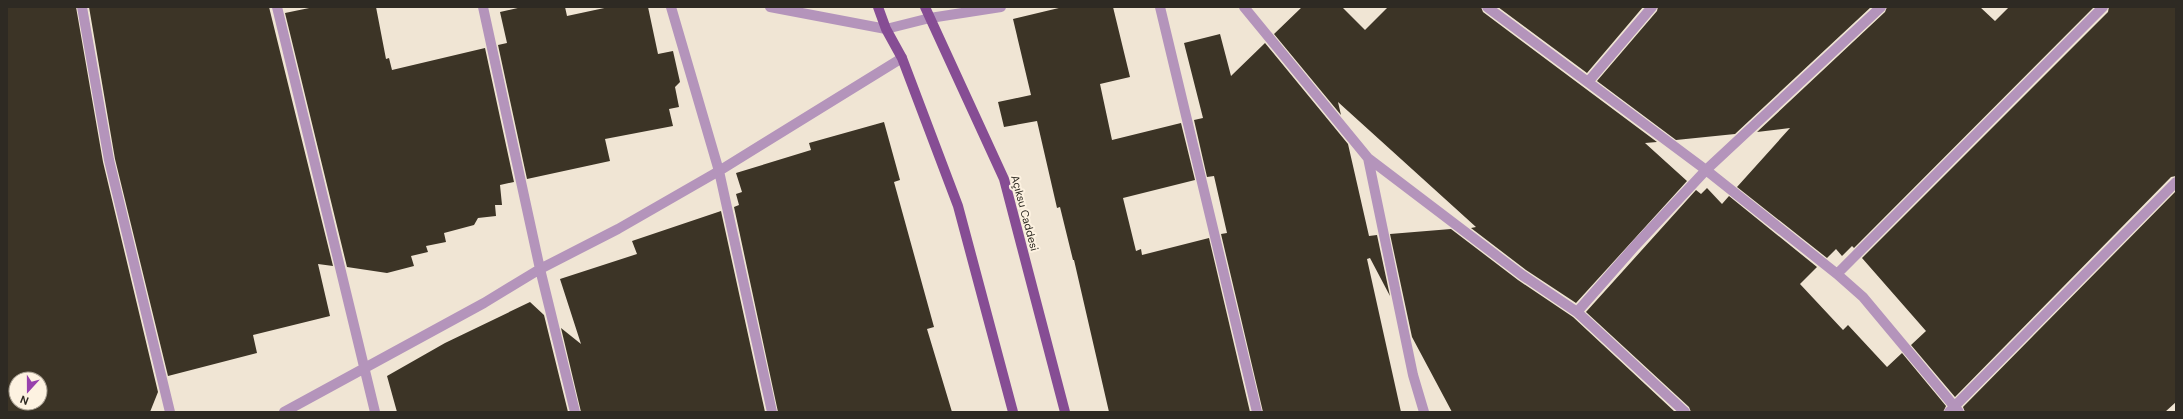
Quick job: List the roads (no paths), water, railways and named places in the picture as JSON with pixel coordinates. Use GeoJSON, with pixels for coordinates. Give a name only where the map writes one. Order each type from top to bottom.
{"type":"FeatureCollection","features":[{"type":"Feature","properties":{"kind":"main road"},"geometry":{"type":"LineString","coordinates":[[878,7],[886,29],[902,58],[958,206],[1013,412]]}},
{"type":"Feature","properties":{"kind":"main road","name":"Açıksu Caddesi"},"geometry":{"type":"LineString","coordinates":[[926,7],[1004,179],[1065,412]]}},
{"type":"Feature","properties":{"kind":"street"},"geometry":{"type":"LineString","coordinates":[[82,7],[109,160],[170,412]]}},
{"type":"Feature","properties":{"kind":"street"},"geometry":{"type":"LineString","coordinates":[[277,7],[375,412]]}},
{"type":"Feature","properties":{"kind":"street"},"geometry":{"type":"LineString","coordinates":[[483,7],[540,269],[575,412]]}},
{"type":"Feature","properties":{"kind":"street"},"geometry":{"type":"LineString","coordinates":[[671,7],[719,171],[772,412]]}},
{"type":"Feature","properties":{"kind":"street"},"geometry":{"type":"LineString","coordinates":[[770,7],[886,29],[930,18],[1001,7]]}},
{"type":"Feature","properties":{"kind":"street"},"geometry":{"type":"LineString","coordinates":[[1160,7],[1258,412]]}},
{"type":"Feature","properties":{"kind":"street"},"geometry":{"type":"LineString","coordinates":[[1244,7],[1368,158],[1522,275],[1577,312],[1684,412]]}},
{"type":"Feature","properties":{"kind":"street"},"geometry":{"type":"LineString","coordinates":[[1487,7],[1706,170],[1837,274],[1863,297],[1954,410],[2176,182]]}},
{"type":"Feature","properties":{"kind":"street"},"geometry":{"type":"LineString","coordinates":[[1588,82],[1652,7]]}},
{"type":"Feature","properties":{"kind":"street"},"geometry":{"type":"LineString","coordinates":[[1577,312],[1635,246],[1706,170],[1881,7]]}},
{"type":"Feature","properties":{"kind":"street"},"geometry":{"type":"LineString","coordinates":[[1837,274],[2103,7]]}},
{"type":"Feature","properties":{"kind":"street"},"geometry":{"type":"LineString","coordinates":[[284,412],[484,304],[540,269],[618,229],[719,171],[902,58]]}},
{"type":"Feature","properties":{"kind":"street"},"geometry":{"type":"LineString","coordinates":[[1368,158],[1413,375],[1424,412]]}}]}
